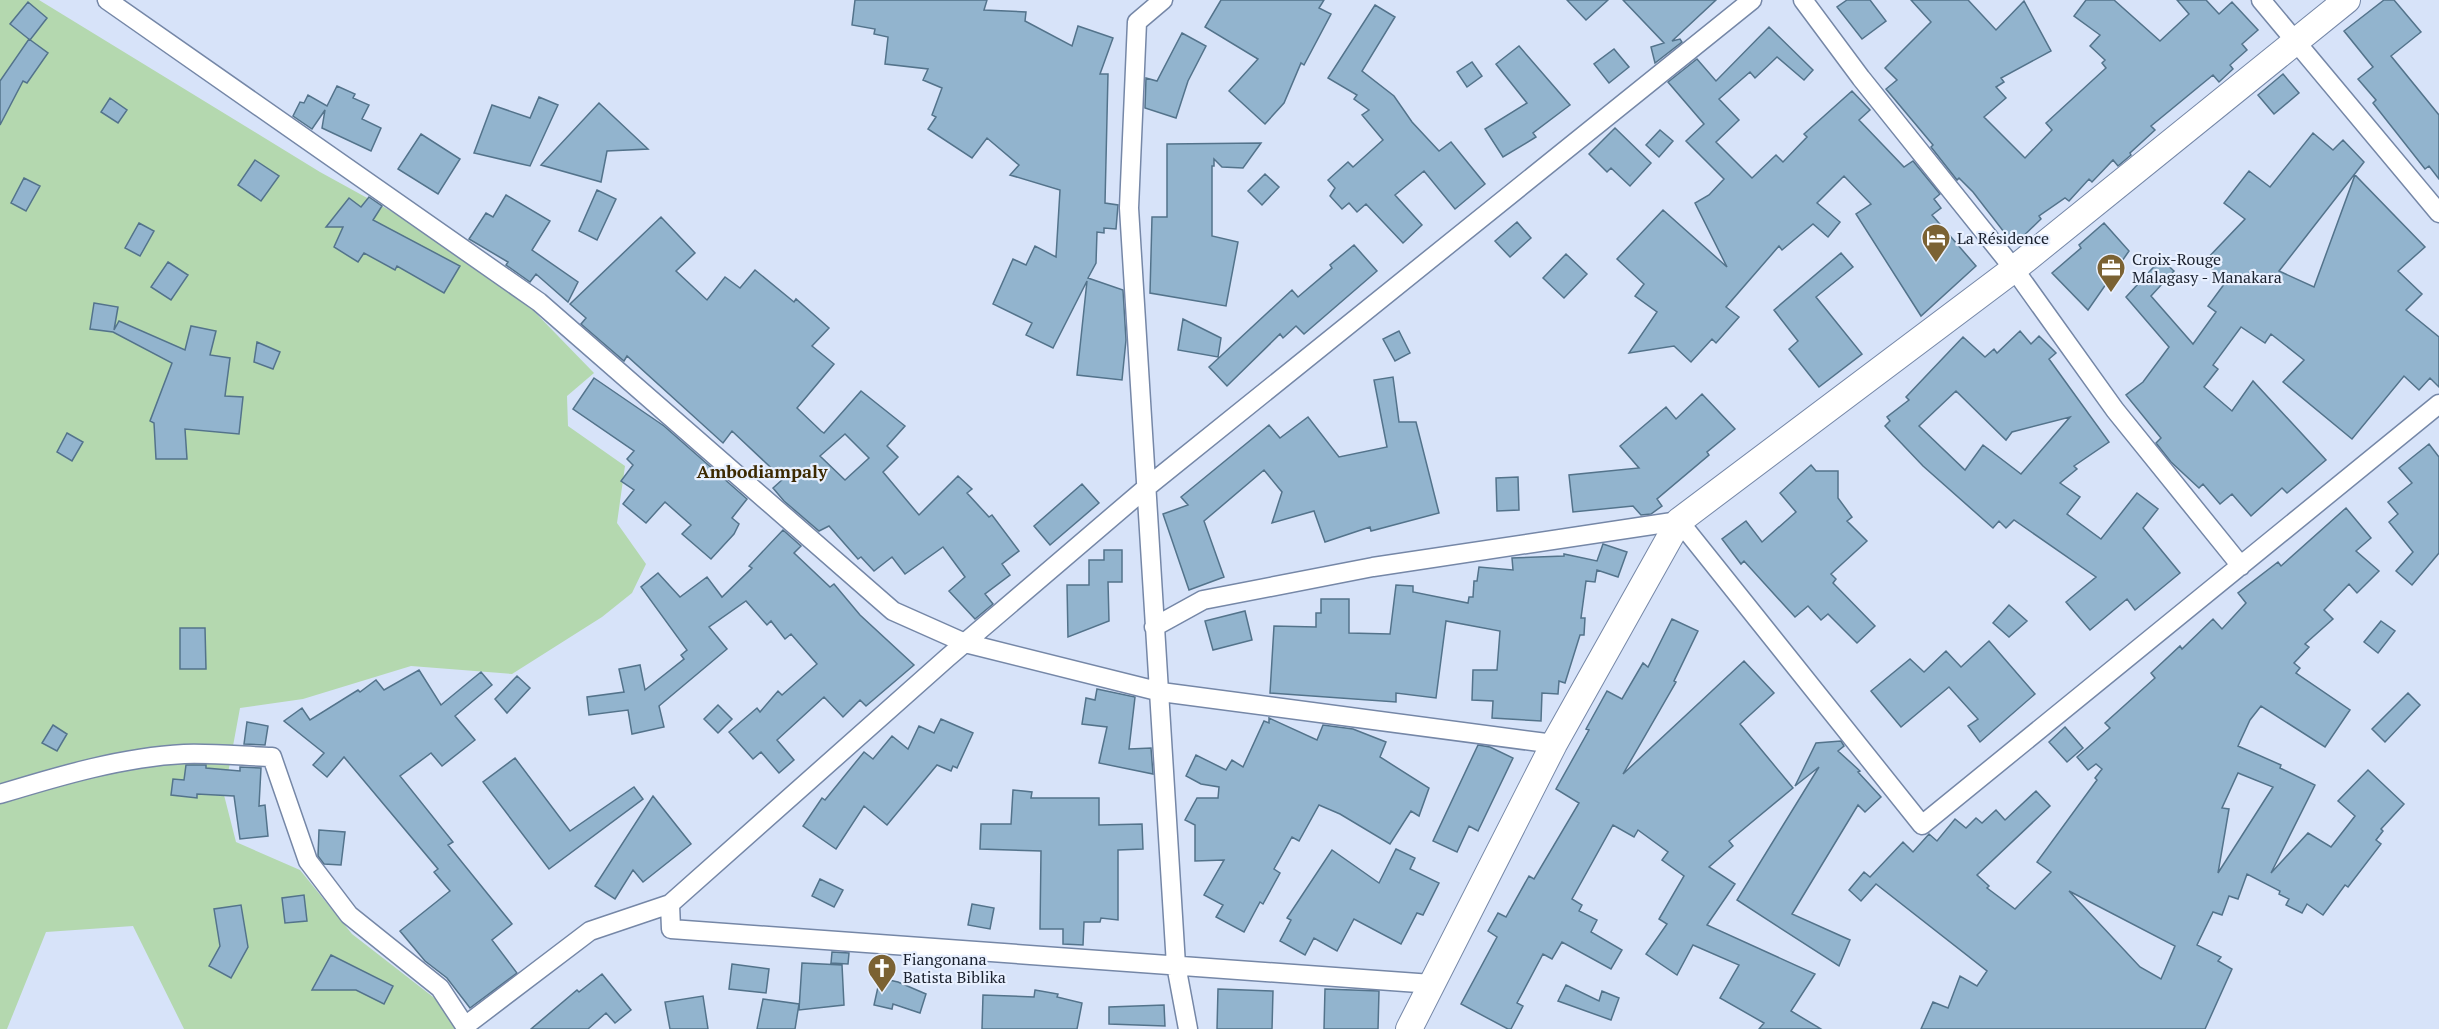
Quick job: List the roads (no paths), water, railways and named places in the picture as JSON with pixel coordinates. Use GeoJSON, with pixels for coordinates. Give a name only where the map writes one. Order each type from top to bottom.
{"type":"FeatureCollection","features":[{"type":"Feature","properties":{"kind":"street"},"geometry":{"type":"LineString","coordinates":[[107,0],[539,302],[893,611],[965,644],[1161,692],[1554,744]]}},
{"type":"Feature","properties":{"kind":"street"},"geometry":{"type":"LineString","coordinates":[[1163,0],[1137,22],[1129,208],[1154,627],[1161,692],[1176,965],[1188,1029]]}},
{"type":"Feature","properties":{"kind":"street"},"geometry":{"type":"LineString","coordinates":[[0,794],[56,777],[149,758],[185,754],[272,757],[308,861],[349,915],[440,988],[465,1026],[590,931],[670,904],[1147,487],[1752,0]]}},
{"type":"Feature","properties":{"kind":"street"},"geometry":{"type":"LineString","coordinates":[[1803,0],[1861,78],[2014,269],[2115,410],[2241,566]]}},
{"type":"Feature","properties":{"kind":"street"},"geometry":{"type":"LineString","coordinates":[[2261,0],[2439,213]]}},
{"type":"Feature","properties":{"kind":"street"},"geometry":{"type":"LineString","coordinates":[[1409,1029],[1554,744],[1679,521],[2014,269],[2347,0]]}},
{"type":"Feature","properties":{"kind":"street"},"geometry":{"type":"LineString","coordinates":[[1679,521],[1922,825],[2439,404]]}},
{"type":"Feature","properties":{"kind":"street"},"geometry":{"type":"LineString","coordinates":[[1154,627],[1203,600],[1373,567],[1679,521]]}},
{"type":"Feature","properties":{"kind":"street"},"geometry":{"type":"LineString","coordinates":[[670,904],[671,929],[1432,984]]}},
{"type":"Feature","properties":{"kind":"place","name":"La Résidence"},"geometry":{"type":"Point","coordinates":[1936,264]}},
{"type":"Feature","properties":{"kind":"place","name":"Croix-Rouge Malagasy - Manakara"},"geometry":{"type":"Point","coordinates":[2111,294]}},
{"type":"Feature","properties":{"kind":"place","name":"Fiangonana Batista Biblika"},"geometry":{"type":"Point","coordinates":[882,994]}},
{"type":"Feature","properties":{"kind":"district","name":"Ambodiampaly"},"geometry":{"type":"Point","coordinates":[762,472]}}]}
